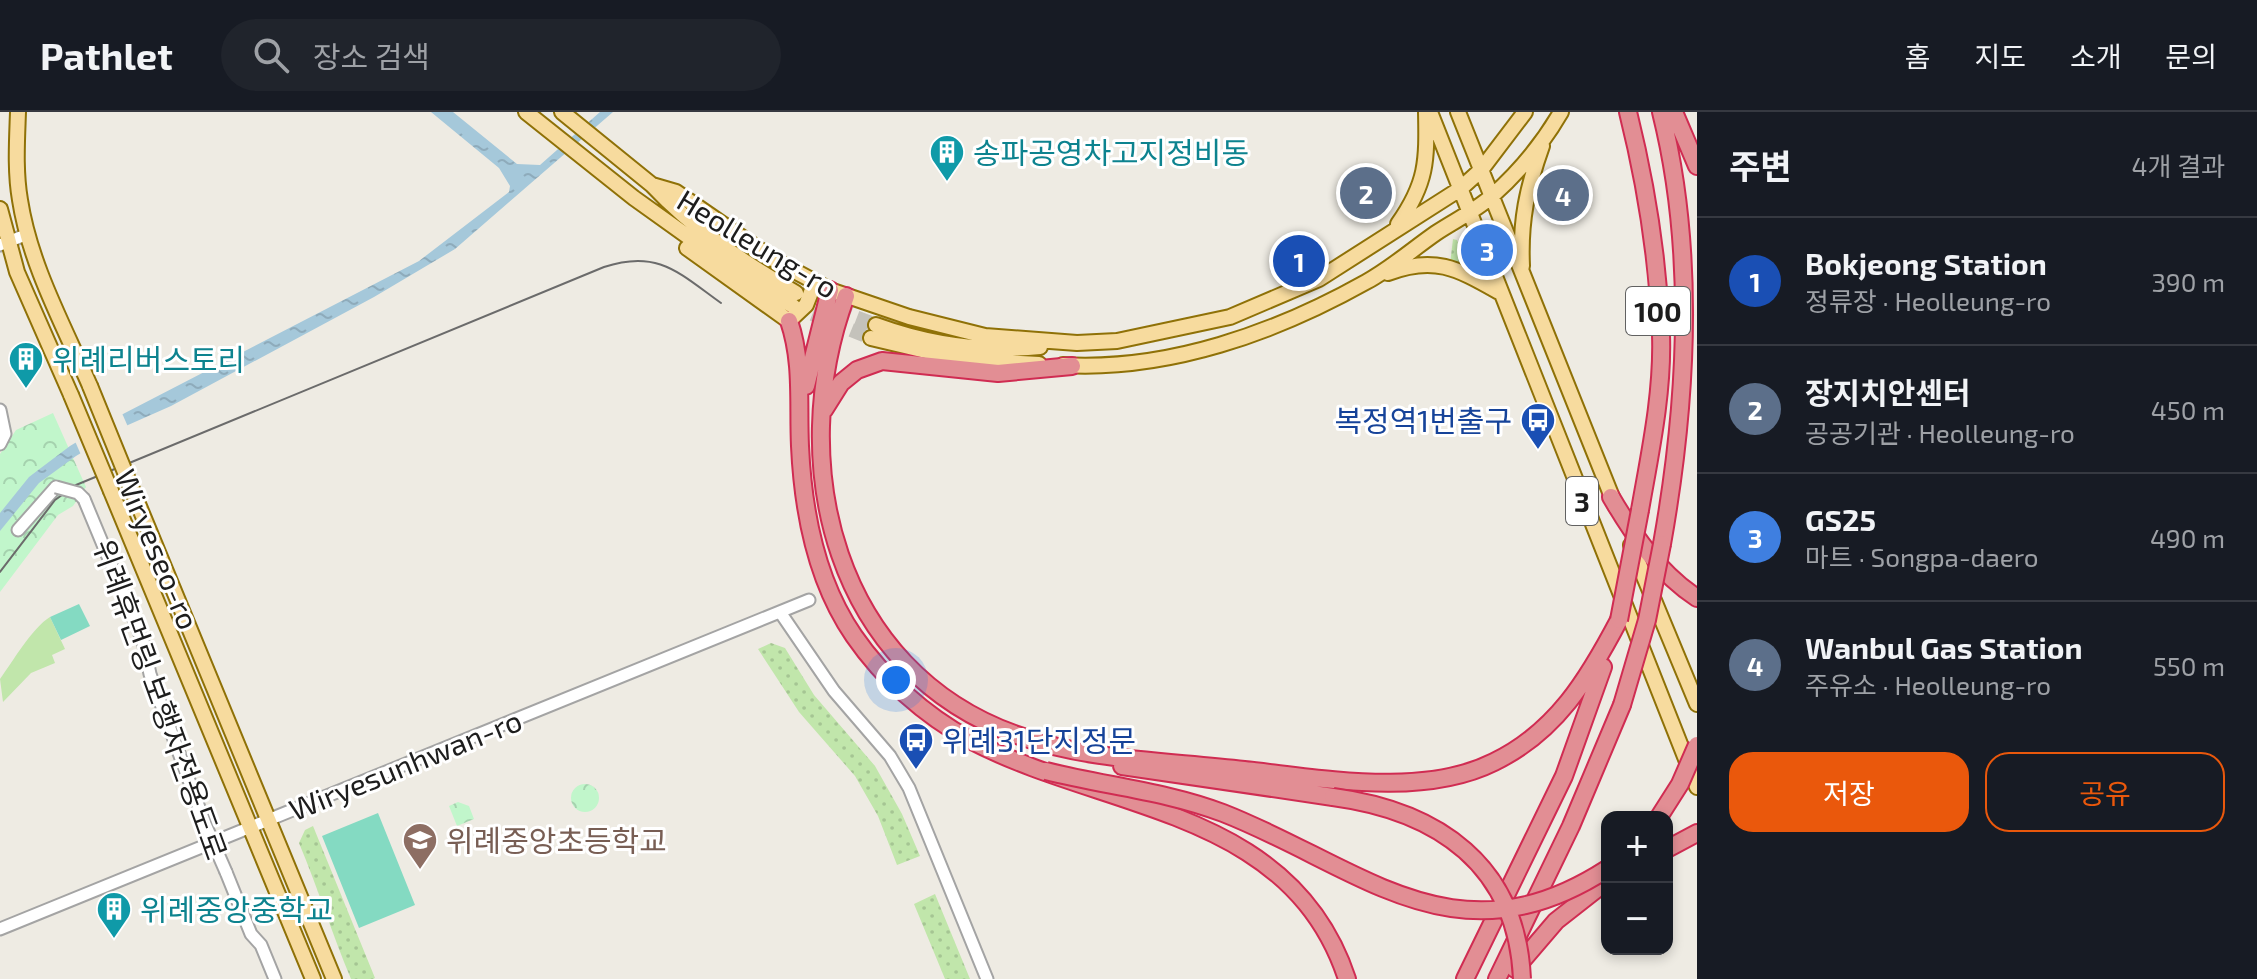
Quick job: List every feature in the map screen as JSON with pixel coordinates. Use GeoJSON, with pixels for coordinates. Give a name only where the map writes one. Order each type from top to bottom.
{"type":"FeatureCollection","features":[{"type":"Feature","properties":{"kind":"highway","name":"100"},"geometry":{"type":"LineString","coordinates":[[1465,979],[1564,776],[1619,620],[1640,510],[1654,427],[1661,336],[1639,157],[1628,112]]}},
{"type":"Feature","properties":{"kind":"highway","name":"100"},"geometry":{"type":"LineString","coordinates":[[1497,979],[1571,826],[1622,705],[1647,620],[1662,544],[1674,477],[1682,399],[1684,301],[1671,150],[1661,112]]}},
{"type":"Feature","properties":{"kind":"highway"},"geometry":{"type":"LineString","coordinates":[[1674,112],[1697,166]]}},
{"type":"Feature","properties":{"kind":"highway"},"geometry":{"type":"LineString","coordinates":[[802,408],[830,290]]}},
{"type":"Feature","properties":{"kind":"highway"},"geometry":{"type":"LineString","coordinates":[[830,290],[823,411],[825,477],[833,540],[847,577],[876,630],[905,665],[937,693],[986,722],[1073,756],[1372,803],[1428,822],[1456,842],[1493,882],[1515,928],[1522,979]]}},
{"type":"Feature","properties":{"kind":"highway"},"geometry":{"type":"LineString","coordinates":[[793,307],[802,408],[800,449],[813,544],[827,584],[852,633],[891,681],[943,723],[982,746],[1192,824],[1256,856],[1291,886],[1315,914],[1347,979]]}},
{"type":"Feature","properties":{"kind":"highway"},"geometry":{"type":"LineString","coordinates":[[823,411],[841,383],[857,370],[882,361],[998,373],[1072,366]]}},
{"type":"Feature","properties":{"kind":"highway"},"geometry":{"type":"LineString","coordinates":[[1611,497],[1632,532],[1663,572],[1697,598]]}},
{"type":"Feature","properties":{"kind":"highway"},"geometry":{"type":"LineString","coordinates":[[1036,742],[1078,751],[1393,782],[1446,779],[1493,763],[1525,744],[1568,706],[1594,667],[1619,620]]}},
{"type":"Feature","properties":{"kind":"highway"},"geometry":{"type":"LineString","coordinates":[[1663,811],[1680,784],[1697,745]]}},
{"type":"Feature","properties":{"kind":"highway"},"geometry":{"type":"LineString","coordinates":[[1046,771],[1159,793],[1223,813],[1385,892],[1434,907],[1478,910],[1523,905],[1561,892],[1601,872]]}},
{"type":"Feature","properties":{"kind":"highway"},"geometry":{"type":"LineString","coordinates":[[1673,846],[1697,833]]}},
{"type":"Feature","properties":{"kind":"highway"},"geometry":{"type":"LineString","coordinates":[[1506,979],[1556,921],[1604,883]]}},
{"type":"Feature","properties":{"kind":"main road","name":"Wiryeseo-ro"},"geometry":{"type":"LineString","coordinates":[[18,112],[19,189],[36,263],[90,386],[334,979]]}},
{"type":"Feature","properties":{"kind":"main road","name":"Heolleung-ro"},"geometry":{"type":"LineString","coordinates":[[526,112],[634,198],[669,234],[793,307]]}},
{"type":"Feature","properties":{"kind":"main road","name":"Heolleung-ro"},"geometry":{"type":"LineString","coordinates":[[562,112],[652,185],[676,192],[776,261],[830,290],[985,336],[1077,343],[1162,334],[1230,317],[1297,291],[1460,189],[1481,170],[1525,112]]}},
{"type":"Feature","properties":{"kind":"main road"},"geometry":{"type":"LineString","coordinates":[[1392,232],[1415,200],[1425,177],[1428,112]]}},
{"type":"Feature","properties":{"kind":"main road","name":"3"},"geometry":{"type":"LineString","coordinates":[[1428,112],[1697,787]]}},
{"type":"Feature","properties":{"kind":"main road","name":"3"},"geometry":{"type":"LineString","coordinates":[[1458,112],[1697,704]]}},
{"type":"Feature","properties":{"kind":"main road"},"geometry":{"type":"LineString","coordinates":[[1369,281],[1491,197],[1544,140],[1561,112]]}},
{"type":"Feature","properties":{"kind":"main road"},"geometry":{"type":"LineString","coordinates":[[1523,278],[1520,228],[1524,200],[1544,140]]}},
{"type":"Feature","properties":{"kind":"main road"},"geometry":{"type":"LineString","coordinates":[[652,185],[675,210],[736,256],[793,307],[806,305],[830,290]]}},
{"type":"Feature","properties":{"kind":"main road","name":"Wiryeseo-ro"},"geometry":{"type":"LineString","coordinates":[[0,209],[4,243],[71,395],[313,979]]}},
{"type":"Feature","properties":{"kind":"main road"},"geometry":{"type":"LineString","coordinates":[[1077,343],[1022,349],[953,345],[874,332],[964,360],[1072,366],[1126,363],[1212,347],[1292,318],[1409,265],[1435,264],[1458,268],[1499,292]]}},
{"type":"Feature","properties":{"kind":"street"},"geometry":{"type":"LineString","coordinates":[[4,243],[28,234]]}},
{"type":"Feature","properties":{"kind":"street"},"geometry":{"type":"LineString","coordinates":[[0,410],[5,434],[0,444]]}},
{"type":"Feature","properties":{"kind":"street","name":"위례휴먼링 보행자전용도로"},"geometry":{"type":"LineString","coordinates":[[18,530],[56,487],[82,495],[143,641],[150,674],[205,824],[251,934],[261,945],[275,979]]}},
{"type":"Feature","properties":{"kind":"street","name":"Wiryesunhwan-ro"},"geometry":{"type":"LineString","coordinates":[[0,929],[809,600]]}},
{"type":"Feature","properties":{"kind":"street"},"geometry":{"type":"LineString","coordinates":[[780,612],[834,691],[890,756],[909,788],[987,979]]}},
{"type":"Feature","properties":{"kind":"green space"},"geometry":{"type":"Polygon","coordinates":[[[1453,239],[1457,240],[1469,270],[1450,264],[1453,239]]]}},
{"type":"Feature","properties":{"kind":"green space"},"geometry":{"type":"Polygon","coordinates":[[[53,413],[86,487],[73,506],[58,515],[0,592],[0,454],[16,430],[53,413]]]}},
{"type":"Feature","properties":{"kind":"green space"},"geometry":{"type":"Polygon","coordinates":[[[79,604],[90,626],[61,640],[50,617],[79,604]]]}},
{"type":"Feature","properties":{"kind":"green space"},"geometry":{"type":"Polygon","coordinates":[[[50,617],[65,649],[52,655],[55,663],[31,673],[3,702],[0,679],[30,636],[50,617]]]}},
{"type":"Feature","properties":{"kind":"green space"},"geometry":{"type":"Polygon","coordinates":[[[771,643],[785,648],[814,695],[875,766],[902,814],[920,856],[897,865],[878,816],[855,776],[799,712],[758,649],[771,643]]]}},
{"type":"Feature","properties":{"kind":"green space"},"geometry":{"type":"Polygon","coordinates":[[[585,784],[595,788],[599,798],[595,808],[585,812],[575,808],[571,798],[575,788],[585,784]]]}},
{"type":"Feature","properties":{"kind":"green space"},"geometry":{"type":"Polygon","coordinates":[[[458,802],[469,806],[474,819],[457,826],[449,806],[458,802]]]}},
{"type":"Feature","properties":{"kind":"green space"},"geometry":{"type":"Polygon","coordinates":[[[378,813],[415,905],[359,928],[322,836],[378,813]]]}},
{"type":"Feature","properties":{"kind":"green space"},"geometry":{"type":"Polygon","coordinates":[[[313,826],[373,979],[351,979],[344,962],[299,843],[305,830],[313,826]]]}},
{"type":"Feature","properties":{"kind":"green space"},"geometry":{"type":"Polygon","coordinates":[[[935,894],[970,979],[945,979],[914,904],[935,894]]]}},
{"type":"Feature","properties":{"kind":"water"},"geometry":{"type":"Polygon","coordinates":[[[431,112],[453,112],[517,164],[540,165],[600,112],[613,112],[455,249],[374,297],[171,406],[128,425],[76,456],[39,483],[0,531],[0,513],[29,477],[70,446],[123,414],[419,261],[509,192],[510,186],[499,168],[431,112]]]}},
{"type":"Feature","properties":{"kind":"pier"},"geometry":{"type":"Polygon","coordinates":[[[121,411],[129,429],[82,457],[74,439],[121,411]]]}},
{"type":"Feature","properties":{"kind":"tunnel"},"geometry":{"type":"LineString","coordinates":[[798,295],[876,325]]}},
{"type":"Feature","properties":{"kind":"tunnel"},"geometry":{"type":"LineString","coordinates":[[793,306],[871,338]]}},
{"type":"Feature","properties":{"kind":"tram line"},"geometry":{"type":"LineString","coordinates":[[0,572],[55,500],[76,485],[604,267],[623,262],[654,263],[680,274],[721,303]]}},
{"type":"Feature","properties":{"kind":"place","name":"송파공영차고지정비동"},"geometry":{"type":"Point","coordinates":[947,183]}},
{"type":"Feature","properties":{"kind":"place","name":"장지치안센터"},"geometry":{"type":"Point","coordinates":[1366,193]}},
{"type":"Feature","properties":{"kind":"place","name":"Wanbul Gas Station"},"geometry":{"type":"Point","coordinates":[1563,195]}},
{"type":"Feature","properties":{"kind":"place","name":"GS25"},"geometry":{"type":"Point","coordinates":[1487,250]}},
{"type":"Feature","properties":{"kind":"place","name":"Bokjeong Station"},"geometry":{"type":"Point","coordinates":[1299,261]}},
{"type":"Feature","properties":{"kind":"place","name":"위례리버스토리"},"geometry":{"type":"Point","coordinates":[26,390]}},
{"type":"Feature","properties":{"kind":"place","name":"복정역1번출구"},"geometry":{"type":"Point","coordinates":[1538,451]}},
{"type":"Feature","properties":{"kind":"place","name":"위례31단지정문"},"geometry":{"type":"Point","coordinates":[916,771]}},
{"type":"Feature","properties":{"kind":"place","name":"위례중앙초등학교"},"geometry":{"type":"Point","coordinates":[420,871]}},
{"type":"Feature","properties":{"kind":"place","name":"위례중앙중학교"},"geometry":{"type":"Point","coordinates":[114,940]}}]}
